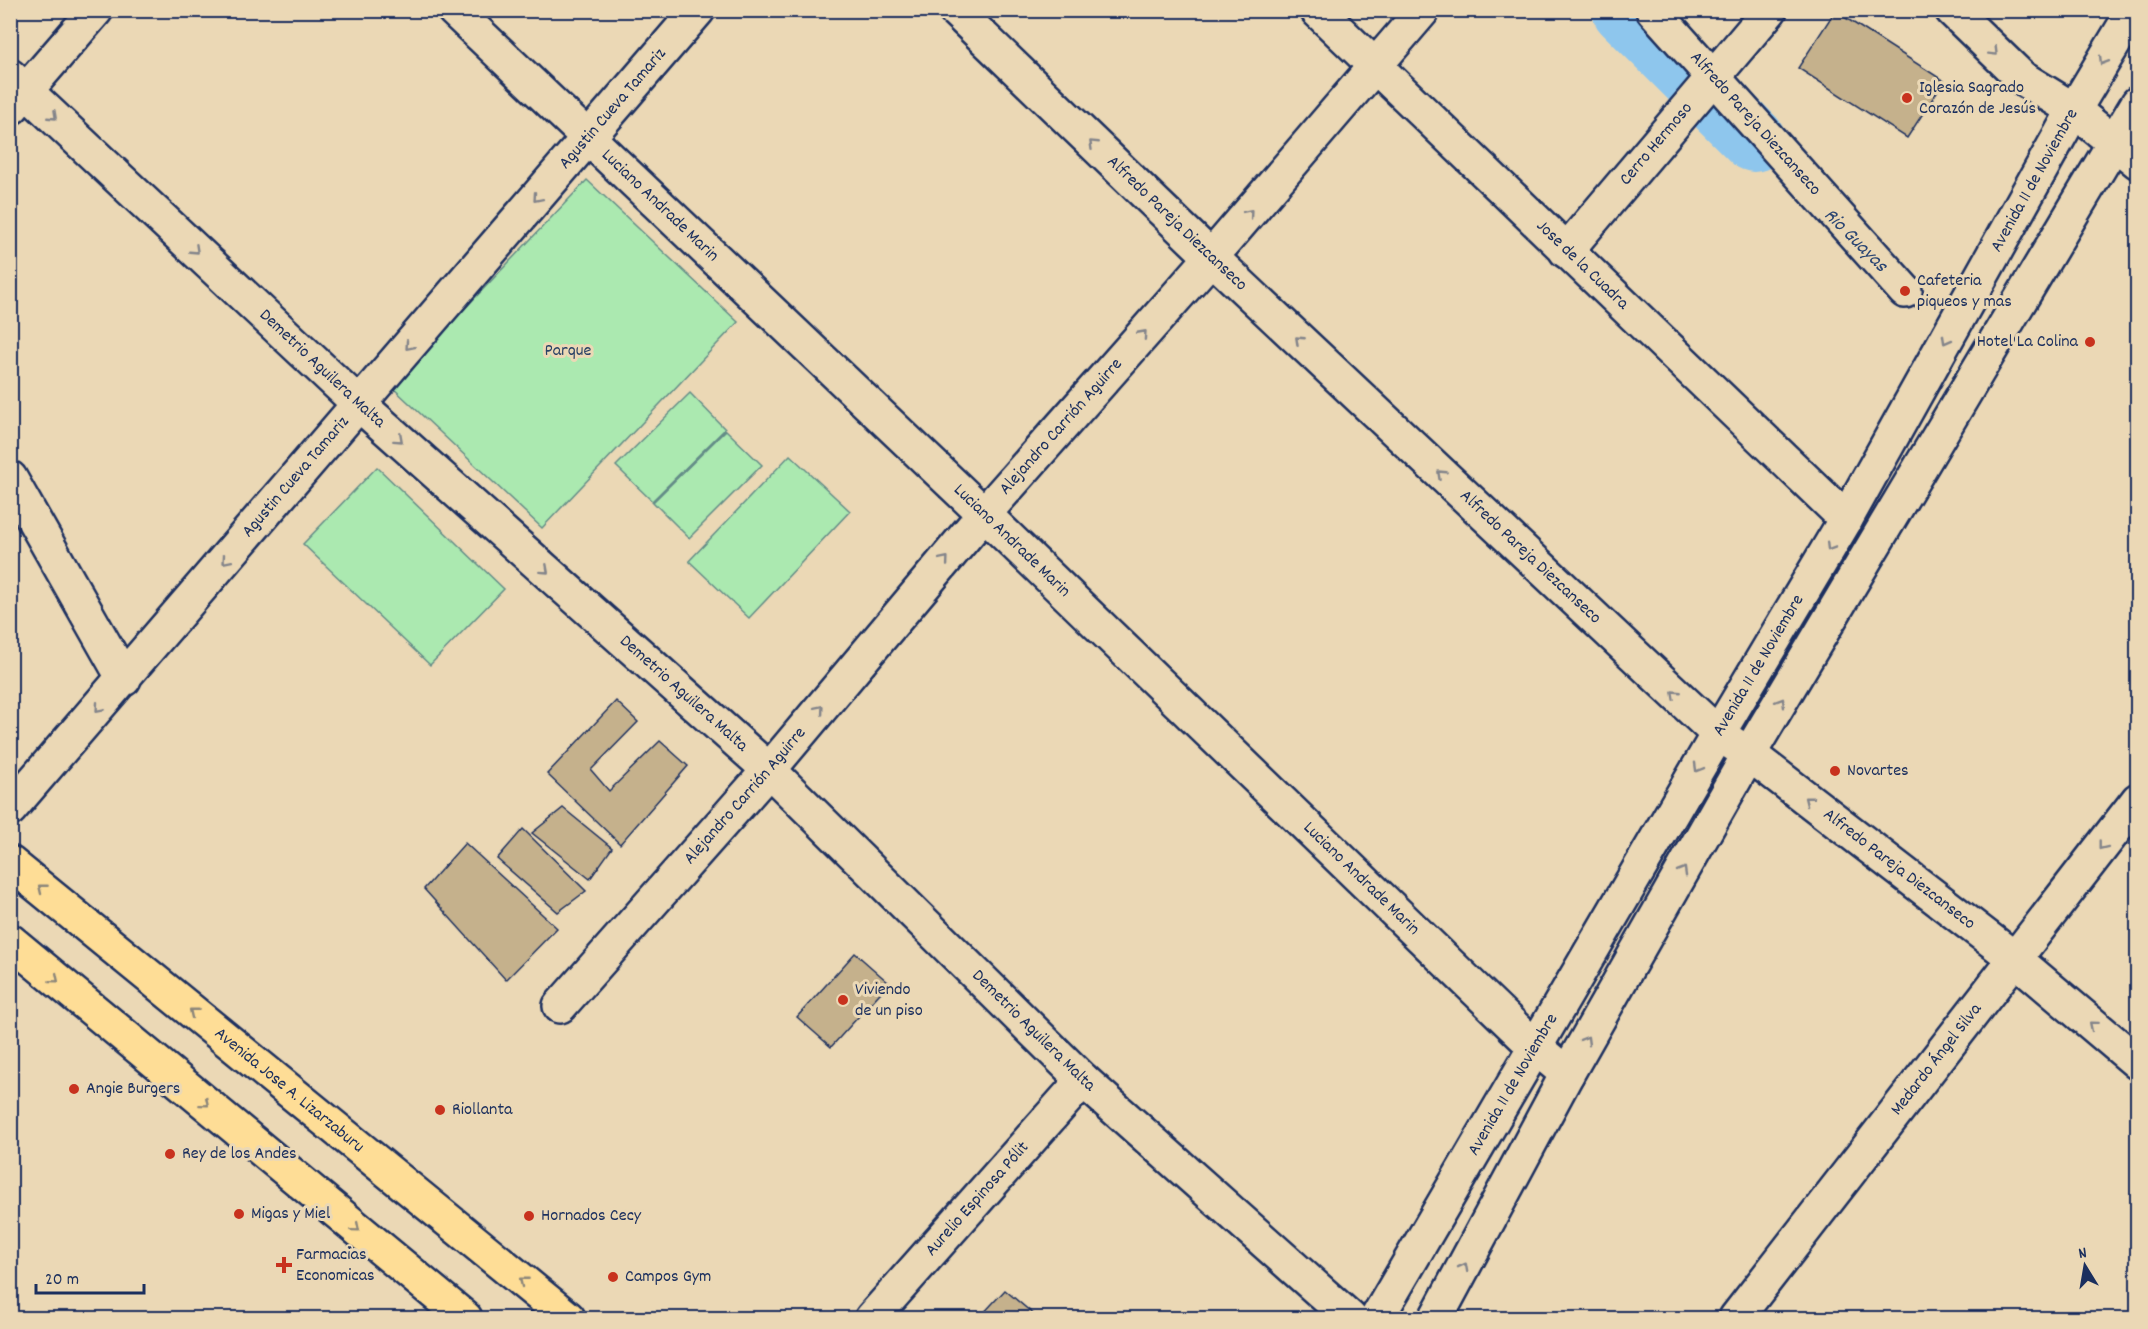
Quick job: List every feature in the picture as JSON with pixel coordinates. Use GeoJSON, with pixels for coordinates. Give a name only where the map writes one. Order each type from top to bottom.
{"type":"FeatureCollection","features":[{"type":"Feature","properties":{"kind":"main road","name":"Avenida Jose A. Lizarzaburu"},"geometry":{"type":"LineString","coordinates":[[10,863],[568,1318]]}},
{"type":"Feature","properties":{"kind":"main road"},"geometry":{"type":"LineString","coordinates":[[14,951],[465,1318]]}},
{"type":"Feature","properties":{"kind":"street"},"geometry":{"type":"LineString","coordinates":[[16,92],[96,10]]}},
{"type":"Feature","properties":{"kind":"street","name":"Luciano Andrade Marin"},"geometry":{"type":"LineString","coordinates":[[454,10],[984,514],[1535,1047],[1567,1074]]}},
{"type":"Feature","properties":{"kind":"street","name":"Agustin Cueva Tamariz"},"geometry":{"type":"LineString","coordinates":[[14,793],[124,679],[698,10]]}},
{"type":"Feature","properties":{"kind":"street","name":"Alfredo Pareja Diezcanseco"},"geometry":{"type":"LineString","coordinates":[[955,10],[1211,257],[1718,734],[1749,754],[2014,958],[2138,1063]]}},
{"type":"Feature","properties":{"kind":"street","name":"Jose de la Cuadra"},"geometry":{"type":"LineString","coordinates":[[1317,10],[1846,519]]}},
{"type":"Feature","properties":{"kind":"street","name":"Alejandro Carrión Aguirre"},"geometry":{"type":"LineString","coordinates":[[560,1006],[769,770],[984,514],[1211,257],[1423,10]]}},
{"type":"Feature","properties":{"kind":"street","name":"Alfredo Pareja Diezcanseco"},"geometry":{"type":"LineString","coordinates":[[1653,10],[1905,291],[1659,10]]}},
{"type":"Feature","properties":{"kind":"street","name":"Cerro Hermoso"},"geometry":{"type":"LineString","coordinates":[[1566,250],[1770,10]]}},
{"type":"Feature","properties":{"kind":"street"},"geometry":{"type":"LineString","coordinates":[[1952,10],[2022,78],[2074,110],[2125,152]]}},
{"type":"Feature","properties":{"kind":"street","name":"Avenida 11 de Noviembre"},"geometry":{"type":"LineString","coordinates":[[1377,1318],[1846,519],[2074,110],[2134,10]]}},
{"type":"Feature","properties":{"kind":"street","name":"Demetrio Aguilera Malta"},"geometry":{"type":"LineString","coordinates":[[16,92],[769,770],[1083,1080],[1350,1318]]}},
{"type":"Feature","properties":{"kind":"street","name":"Avenida 11 de Noviembre"},"geometry":{"type":"LineString","coordinates":[[1436,1318],[1567,1074],[1749,754],[2125,152],[2138,103]]}},
{"type":"Feature","properties":{"kind":"street"},"geometry":{"type":"LineString","coordinates":[[10,478],[124,679]]}},
{"type":"Feature","properties":{"kind":"street","name":"Medardo Ángel Silva"},"geometry":{"type":"LineString","coordinates":[[1736,1318],[2138,800]]}},
{"type":"Feature","properties":{"kind":"street","name":"Aurelio Espinosa Pólit"},"geometry":{"type":"LineString","coordinates":[[872,1318],[1083,1080]]}},
{"type":"Feature","properties":{"kind":"green space","name":"Parque"},"geometry":{"type":"Polygon","coordinates":[[[587,180],[738,322],[542,528],[391,386],[587,180]]]}},
{"type":"Feature","properties":{"kind":"green space"},"geometry":{"type":"Polygon","coordinates":[[[690,393],[725,429],[652,501],[616,466],[690,393]]]}},
{"type":"Feature","properties":{"kind":"green space"},"geometry":{"type":"Polygon","coordinates":[[[726,430],[762,465],[689,538],[653,502],[726,430]]]}},
{"type":"Feature","properties":{"kind":"green space"},"geometry":{"type":"Polygon","coordinates":[[[790,455],[850,511],[749,618],[689,561],[790,455]]]}},
{"type":"Feature","properties":{"kind":"green space"},"geometry":{"type":"Polygon","coordinates":[[[377,467],[504,589],[430,665],[303,544],[377,467]]]}},
{"type":"Feature","properties":{"kind":"building"},"geometry":{"type":"Polygon","coordinates":[[[1835,11],[1944,81],[1907,138],[1798,68],[1835,11]]]}},
{"type":"Feature","properties":{"kind":"building"},"geometry":{"type":"Polygon","coordinates":[[[616,701],[638,722],[591,770],[609,791],[660,741],[688,766],[620,844],[547,774],[616,701]]]}},
{"type":"Feature","properties":{"kind":"building"},"geometry":{"type":"Polygon","coordinates":[[[563,808],[612,848],[590,879],[532,833],[563,808]]]}},
{"type":"Feature","properties":{"kind":"building"},"geometry":{"type":"Polygon","coordinates":[[[523,829],[586,891],[558,912],[497,859],[523,829]]]}},
{"type":"Feature","properties":{"kind":"building"},"geometry":{"type":"Polygon","coordinates":[[[465,843],[557,928],[506,980],[424,889],[465,843]]]}},
{"type":"Feature","properties":{"kind":"building","name":"Viviendo de un piso"},"geometry":{"type":"Polygon","coordinates":[[[855,953],[889,983],[831,1047],[797,1017],[855,953]]]}},
{"type":"Feature","properties":{"kind":"building"},"geometry":{"type":"Polygon","coordinates":[[[1005,1290],[1038,1318],[979,1318],[1005,1290]]]}},
{"type":"Feature","properties":{"kind":"waterway","name":"Rio Guayas"},"geometry":{"type":"LineString","coordinates":[[1624,10],[1754,140]]}},
{"type":"Feature","properties":{"kind":"place","name":"Iglesia Sagrado Corazón de Jesús"},"geometry":{"type":"Point","coordinates":[1907,98]}},
{"type":"Feature","properties":{"kind":"place","name":"Cafeteria piqueos y mas"},"geometry":{"type":"Point","coordinates":[1905,291]}},
{"type":"Feature","properties":{"kind":"place","name":"Hotel La Colina"},"geometry":{"type":"Point","coordinates":[2090,342]}},
{"type":"Feature","properties":{"kind":"place","name":"Novartes"},"geometry":{"type":"Point","coordinates":[1835,771]}},
{"type":"Feature","properties":{"kind":"place","name":"Viviendo de un piso"},"geometry":{"type":"Point","coordinates":[843,1000]}},
{"type":"Feature","properties":{"kind":"place","name":"Angie Burgers"},"geometry":{"type":"Point","coordinates":[74,1089]}},
{"type":"Feature","properties":{"kind":"place","name":"Riollanta"},"geometry":{"type":"Point","coordinates":[440,1110]}},
{"type":"Feature","properties":{"kind":"place","name":"Rey de los Andes"},"geometry":{"type":"Point","coordinates":[170,1154]}},
{"type":"Feature","properties":{"kind":"place","name":"Migas y Miel"},"geometry":{"type":"Point","coordinates":[239,1214]}},
{"type":"Feature","properties":{"kind":"place","name":"Hornados Cecy"},"geometry":{"type":"Point","coordinates":[529,1216]}},
{"type":"Feature","properties":{"kind":"place","name":"Farmacias Economicas"},"geometry":{"type":"Point","coordinates":[284,1265]}},
{"type":"Feature","properties":{"kind":"place","name":"Campos Gym"},"geometry":{"type":"Point","coordinates":[613,1277]}}]}
